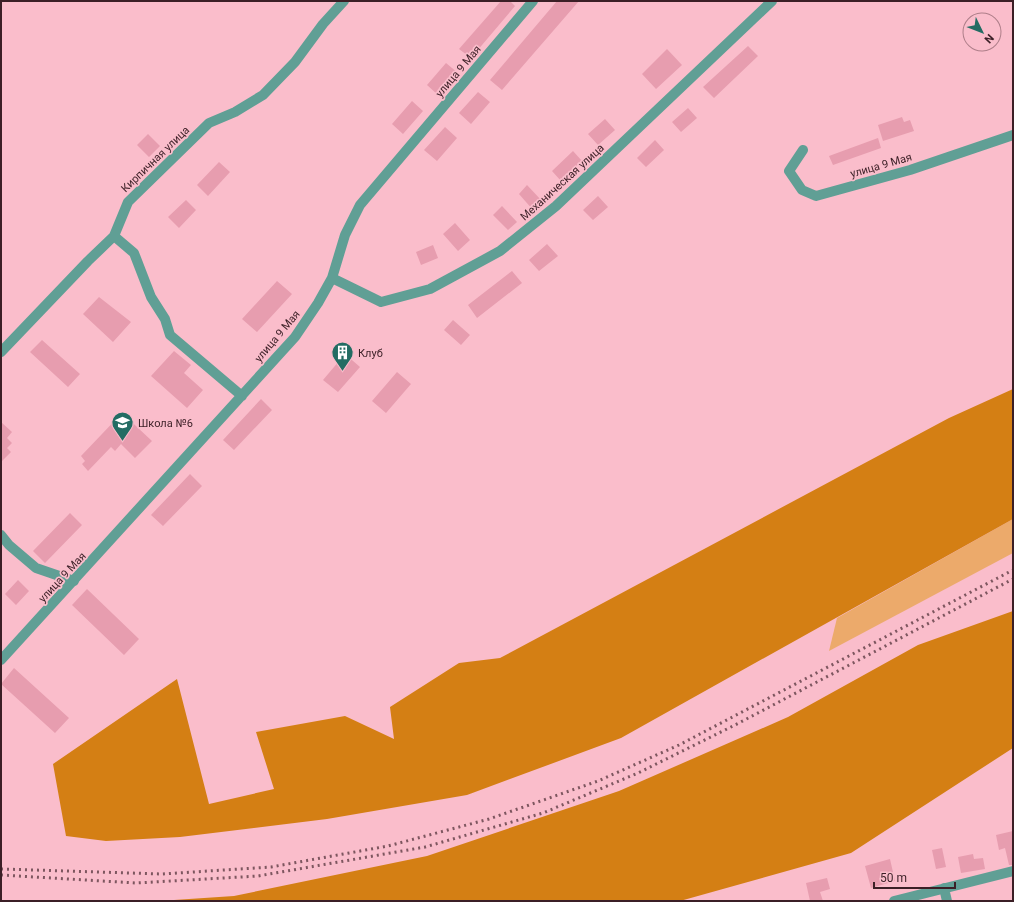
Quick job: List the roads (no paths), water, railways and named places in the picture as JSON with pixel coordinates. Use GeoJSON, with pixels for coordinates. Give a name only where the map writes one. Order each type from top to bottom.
{"type":"FeatureCollection","features":[{"type":"Feature","properties":{"kind":"street","name":"Кирпичная улица"},"geometry":{"type":"LineString","coordinates":[[1,352],[114,236],[128,202],[209,123],[235,112],[263,95],[295,62],[323,24],[344,1]]}},
{"type":"Feature","properties":{"kind":"street","name":"улица 9 Мая"},"geometry":{"type":"LineString","coordinates":[[1,660],[295,337],[318,303],[332,278],[345,235],[360,205],[533,1]]}},
{"type":"Feature","properties":{"kind":"street","name":"Механическая улица"},"geometry":{"type":"LineString","coordinates":[[332,278],[381,302],[430,289],[500,251],[556,206],[772,1]]}},
{"type":"Feature","properties":{"kind":"street","name":"улица 9 Мая"},"geometry":{"type":"LineString","coordinates":[[803,150],[789,171],[802,190],[816,196],[910,170],[1013,135]]}},
{"type":"Feature","properties":{"kind":"street"},"geometry":{"type":"LineString","coordinates":[[114,236],[134,253],[151,297],[166,318],[170,335],[242,396]]}},
{"type":"Feature","properties":{"kind":"street"},"geometry":{"type":"LineString","coordinates":[[1,535],[9,545],[36,568],[74,581]]}},
{"type":"Feature","properties":{"kind":"street"},"geometry":{"type":"LineString","coordinates":[[894,901],[1013,871]]}},
{"type":"Feature","properties":{"kind":"street"},"geometry":{"type":"LineString","coordinates":[[944,888],[947,901]]}},
{"type":"Feature","properties":{"kind":"railway"},"geometry":{"type":"LineString","coordinates":[[1,869],[162,874],[271,867],[388,846],[489,819],[598,781],[679,745],[1013,570]]}},
{"type":"Feature","properties":{"kind":"railway"},"geometry":{"type":"LineString","coordinates":[[1,875],[136,883],[258,876],[425,847],[543,813],[638,773],[735,725],[1013,579]]}},
{"type":"Feature","properties":{"kind":"place","name":"Клуб"},"geometry":{"type":"Point","coordinates":[342,372]}},
{"type":"Feature","properties":{"kind":"place","name":"Школа №6"},"geometry":{"type":"Point","coordinates":[122,442]}}]}
